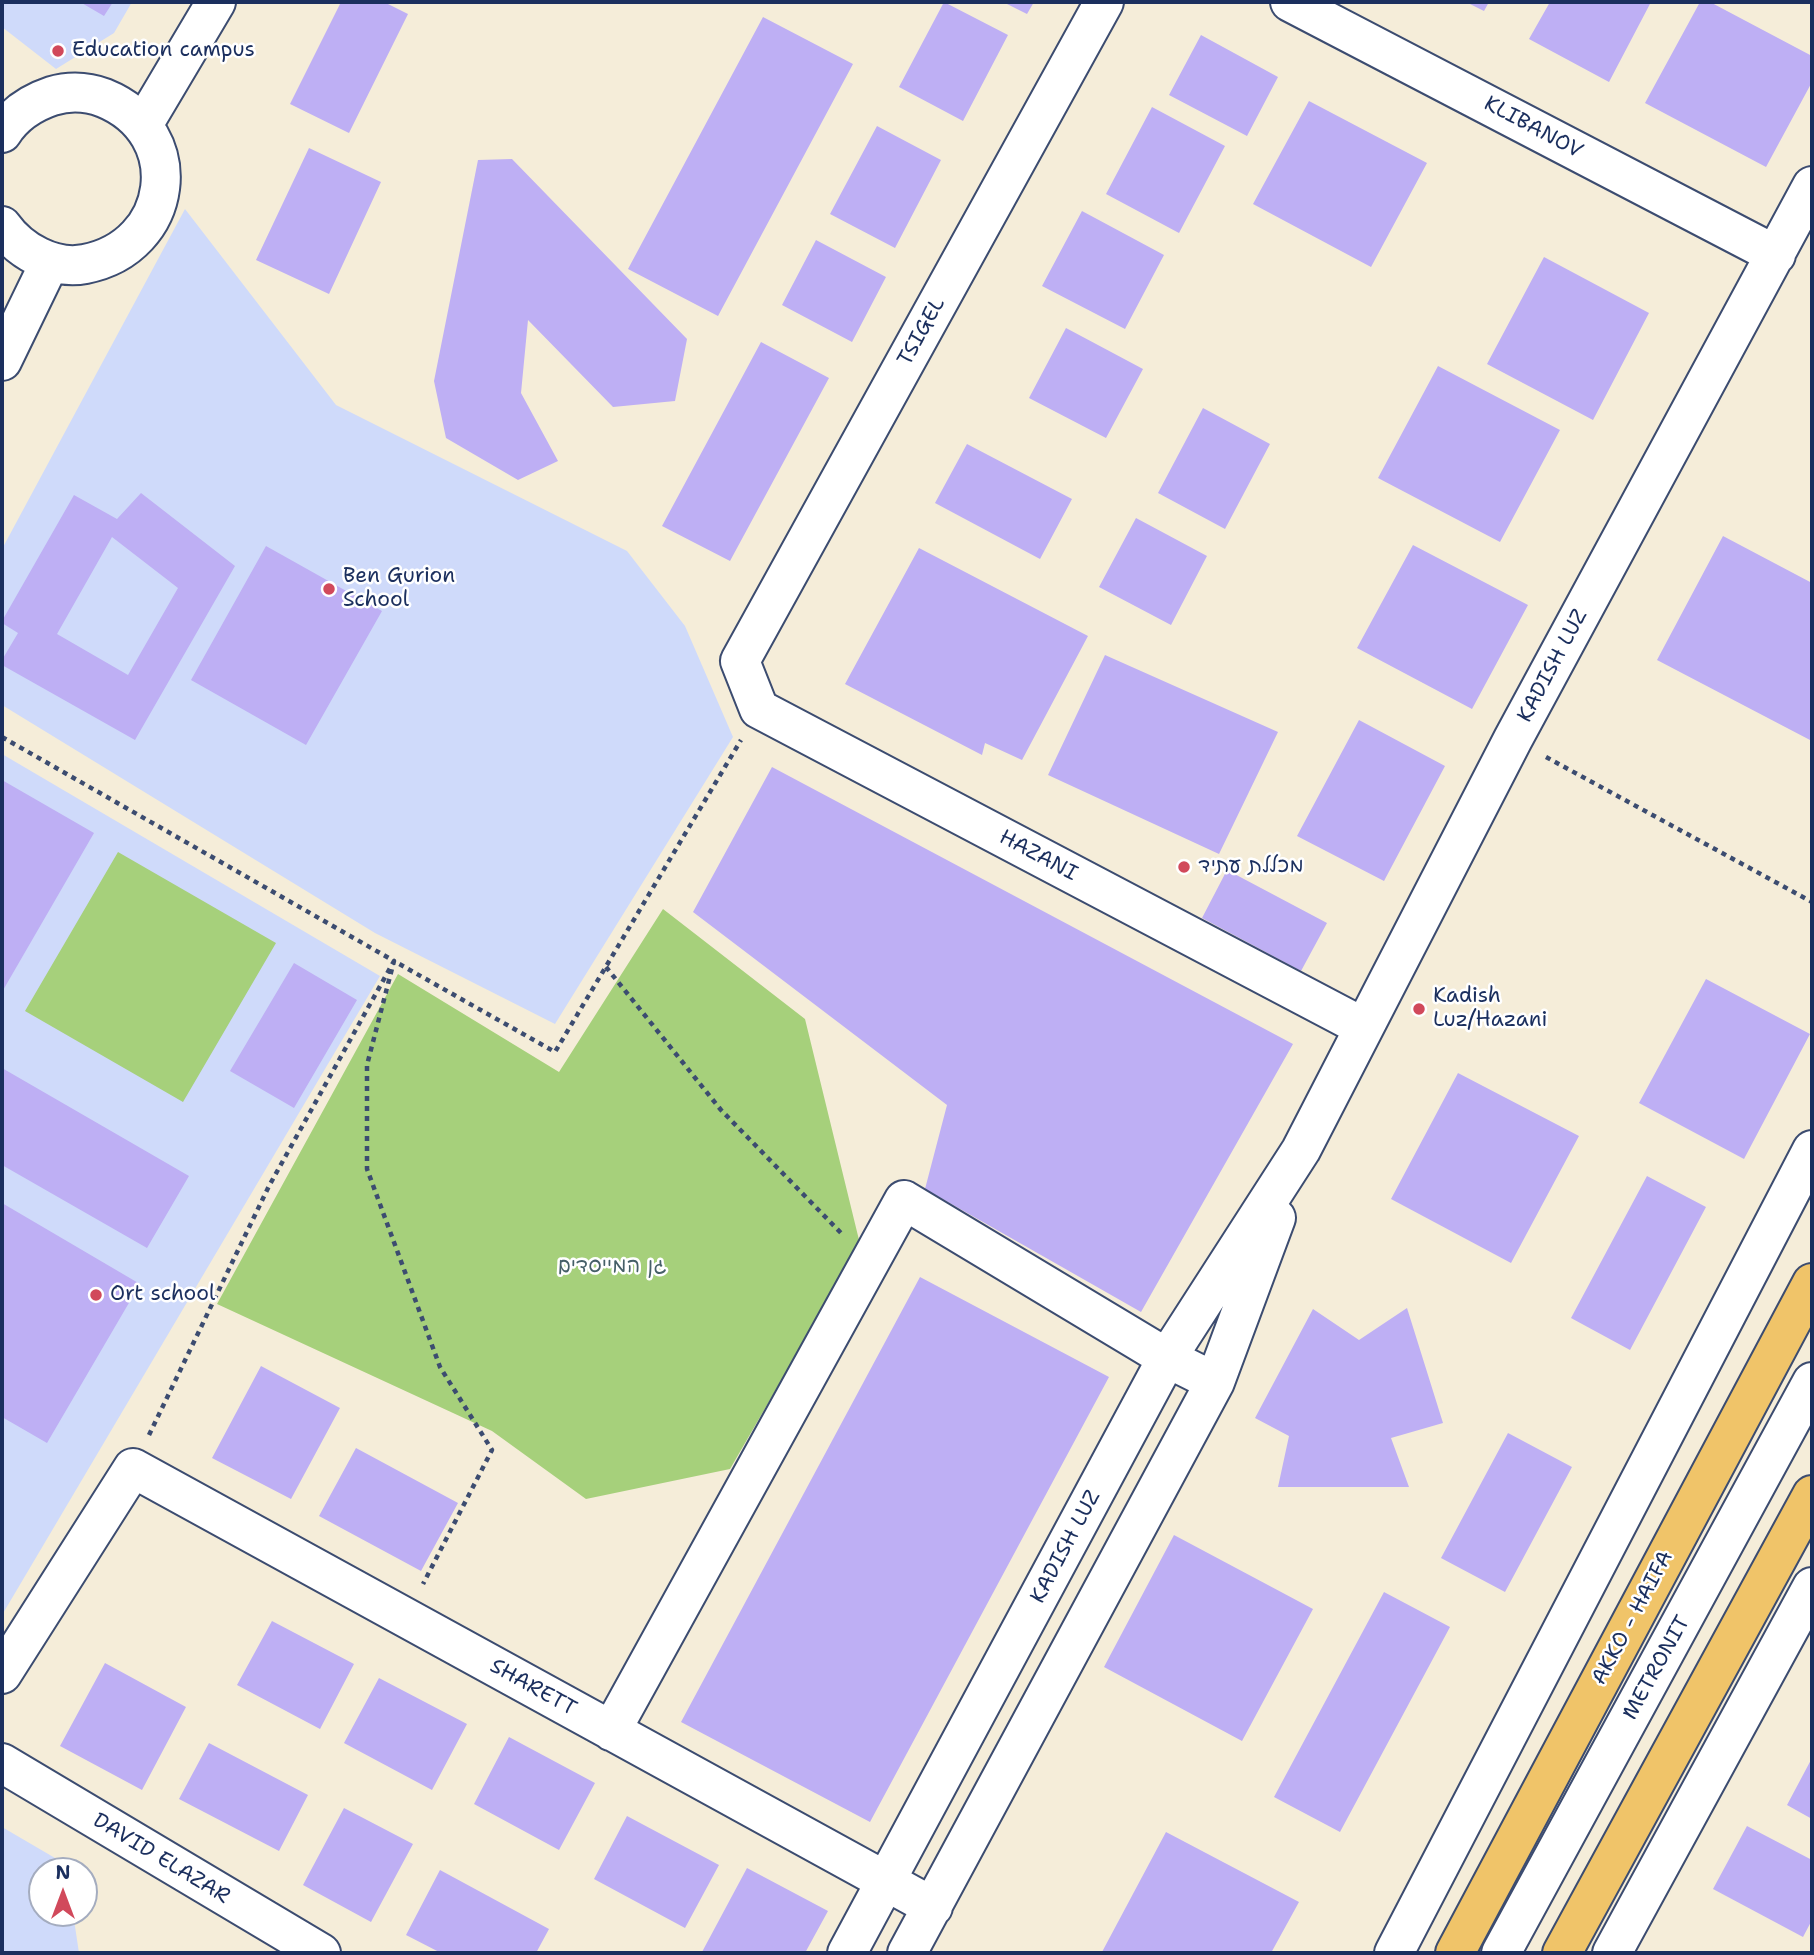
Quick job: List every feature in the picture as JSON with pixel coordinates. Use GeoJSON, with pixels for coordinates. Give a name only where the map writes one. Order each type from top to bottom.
{"type":"FeatureCollection","features":[{"type":"Feature","properties":{"kind":"highway","name":"AKKO - HAIFA"},"geometry":{"type":"LineString","coordinates":[[1455,1953],[1812,1283]]}},
{"type":"Feature","properties":{"kind":"highway"},"geometry":{"type":"LineString","coordinates":[[1562,1953],[1812,1495]]}},
{"type":"Feature","properties":{"kind":"street"},"geometry":{"type":"LineString","coordinates":[[143,125],[216,2]]}},
{"type":"Feature","properties":{"kind":"street","name":"TSIGEL"},"geometry":{"type":"LineString","coordinates":[[759,709],[740,662],[1104,2]]}},
{"type":"Feature","properties":{"kind":"street","name":"KLIBANOV"},"geometry":{"type":"LineString","coordinates":[[1290,2],[1776,255]]}},
{"type":"Feature","properties":{"kind":"street"},"geometry":{"type":"LineString","coordinates":[[2,226],[23,249],[50,262],[77,265],[104,260],[128,247],[146,227],[158,202],[161,176],[156,148],[143,125],[120,105],[92,94],[62,93],[34,102],[4,122]]}},
{"type":"Feature","properties":{"kind":"street","name":"KADISH LUZ"},"geometry":{"type":"LineString","coordinates":[[847,1953],[1167,1358],[1301,1150],[1513,739],[1812,186]]}},
{"type":"Feature","properties":{"kind":"street"},"geometry":{"type":"LineString","coordinates":[[2,360],[50,262]]}},
{"type":"Feature","properties":{"kind":"street","name":"HAZANI"},"geometry":{"type":"LineString","coordinates":[[759,709],[1363,1027]]}},
{"type":"Feature","properties":{"kind":"street","name":"KADISH LUZ"},"geometry":{"type":"LineString","coordinates":[[907,1953],[1215,1382],[1301,1150]]}},
{"type":"Feature","properties":{"kind":"street"},"geometry":{"type":"LineString","coordinates":[[1394,1953],[1812,1150]]}},
{"type":"Feature","properties":{"kind":"street"},"geometry":{"type":"LineString","coordinates":[[611,1731],[904,1200],[1167,1358],[1215,1382]]}},
{"type":"Feature","properties":{"kind":"street","name":"METRONIT"},"geometry":{"type":"LineString","coordinates":[[1501,1953],[1812,1382]]}},
{"type":"Feature","properties":{"kind":"street"},"geometry":{"type":"LineString","coordinates":[[2,1674],[133,1468]]}},
{"type":"Feature","properties":{"kind":"street","name":"SHARETT"},"geometry":{"type":"LineString","coordinates":[[133,1468],[933,1907]]}},
{"type":"Feature","properties":{"kind":"street"},"geometry":{"type":"LineString","coordinates":[[1612,1953],[1812,1587]]}},
{"type":"Feature","properties":{"kind":"street","name":"DAVID ELAZAR"},"geometry":{"type":"LineString","coordinates":[[2,1763],[321,1953]]}},
{"type":"Feature","properties":{"kind":"path"},"geometry":{"type":"LineString","coordinates":[[2,737],[555,1052],[759,709]]}},
{"type":"Feature","properties":{"kind":"path"},"geometry":{"type":"LineString","coordinates":[[1513,739],[1812,902]]}},
{"type":"Feature","properties":{"kind":"path"},"geometry":{"type":"LineString","coordinates":[[133,1468],[269,1186],[394,961]]}},
{"type":"Feature","properties":{"kind":"path"},"geometry":{"type":"LineString","coordinates":[[394,961],[368,1065],[368,1169],[440,1367],[492,1450],[405,1618]]}},
{"type":"Feature","properties":{"kind":"path"},"geometry":{"type":"LineString","coordinates":[[606,967],[721,1110],[870,1262]]}},
{"type":"Feature","properties":{"kind":"shaded area","name":"Education campus"},"geometry":{"type":"Polygon","coordinates":[[[2,2],[132,2],[114,33],[56,69],[2,27],[2,2]]]}},
{"type":"Feature","properties":{"kind":"shaded area","name":"Ben Gurion School"},"geometry":{"type":"Polygon","coordinates":[[[185,209],[336,405],[627,551],[685,626],[733,737],[555,1024],[375,933],[2,705],[2,549],[185,209]]]}},
{"type":"Feature","properties":{"kind":"shaded area","name":"Ort school"},"geometry":{"type":"Polygon","coordinates":[[[2,754],[380,976],[2,1615],[2,754]]]}},
{"type":"Feature","properties":{"kind":"shaded area"},"geometry":{"type":"Polygon","coordinates":[[[2,1827],[53,1857],[28,1857],[28,1927],[75,1927],[79,1953],[2,1953],[2,1827]]]}},
{"type":"Feature","properties":{"kind":"green space"},"geometry":{"type":"Polygon","coordinates":[[[118,852],[276,943],[183,1102],[25,1011],[118,852]]]}},
{"type":"Feature","properties":{"kind":"green space","name":"גן המייסדים"},"geometry":{"type":"Polygon","coordinates":[[[663,909],[805,1019],[860,1244],[730,1469],[586,1499],[492,1431],[217,1304],[398,974],[559,1072],[663,909]]]}},
{"type":"Feature","properties":{"kind":"building"},"geometry":{"type":"Polygon","coordinates":[[[80,2],[113,2],[104,16],[80,2]]]}},
{"type":"Feature","properties":{"kind":"building"},"geometry":{"type":"Polygon","coordinates":[[[341,2],[384,2],[408,14],[349,133],[290,104],[341,2]]]}},
{"type":"Feature","properties":{"kind":"building"},"geometry":{"type":"Polygon","coordinates":[[[944,2],[1008,35],[963,121],[899,87],[944,2]]]}},
{"type":"Feature","properties":{"kind":"building"},"geometry":{"type":"Polygon","coordinates":[[[1003,2],[1034,2],[1027,14],[1003,2]]]}},
{"type":"Feature","properties":{"kind":"building"},"geometry":{"type":"Polygon","coordinates":[[[1466,2],[1489,2],[1484,11],[1466,2]]]}},
{"type":"Feature","properties":{"kind":"building"},"geometry":{"type":"Polygon","coordinates":[[[1550,2],[1651,2],[1609,82],[1529,39],[1550,2]]]}},
{"type":"Feature","properties":{"kind":"building"},"geometry":{"type":"Polygon","coordinates":[[[1700,2],[1710,2],[1812,56],[1812,82],[1766,167],[1645,103],[1700,2]]]}},
{"type":"Feature","properties":{"kind":"building"},"geometry":{"type":"Polygon","coordinates":[[[763,17],[853,64],[718,316],[628,269],[763,17]]]}},
{"type":"Feature","properties":{"kind":"building"},"geometry":{"type":"Polygon","coordinates":[[[1201,35],[1278,77],[1247,136],[1169,95],[1201,35]]]}},
{"type":"Feature","properties":{"kind":"building"},"geometry":{"type":"Polygon","coordinates":[[[1309,101],[1427,163],[1371,267],[1253,204],[1309,101]]]}},
{"type":"Feature","properties":{"kind":"building"},"geometry":{"type":"Polygon","coordinates":[[[1152,107],[1225,146],[1179,233],[1106,194],[1152,107]]]}},
{"type":"Feature","properties":{"kind":"building"},"geometry":{"type":"Polygon","coordinates":[[[877,126],[941,160],[895,248],[830,214],[877,126]]]}},
{"type":"Feature","properties":{"kind":"building"},"geometry":{"type":"Polygon","coordinates":[[[309,148],[381,182],[329,294],[256,260],[309,148]]]}},
{"type":"Feature","properties":{"kind":"building"},"geometry":{"type":"Polygon","coordinates":[[[512,159],[687,339],[675,401],[613,407],[528,320],[521,393],[558,461],[518,480],[446,438],[434,381],[478,160],[512,159]]]}},
{"type":"Feature","properties":{"kind":"building"},"geometry":{"type":"Polygon","coordinates":[[[1082,211],[1164,255],[1125,329],[1042,286],[1082,211]]]}},
{"type":"Feature","properties":{"kind":"building"},"geometry":{"type":"Polygon","coordinates":[[[816,240],[886,277],[852,342],[782,305],[816,240]]]}},
{"type":"Feature","properties":{"kind":"building"},"geometry":{"type":"Polygon","coordinates":[[[1544,257],[1649,313],[1593,420],[1487,364],[1544,257]]]}},
{"type":"Feature","properties":{"kind":"building"},"geometry":{"type":"Polygon","coordinates":[[[1066,328],[1143,369],[1106,438],[1029,398],[1066,328]]]}},
{"type":"Feature","properties":{"kind":"building"},"geometry":{"type":"Polygon","coordinates":[[[761,342],[829,378],[730,561],[662,526],[761,342]]]}},
{"type":"Feature","properties":{"kind":"building"},"geometry":{"type":"Polygon","coordinates":[[[1438,366],[1560,430],[1500,542],[1378,478],[1438,366]]]}},
{"type":"Feature","properties":{"kind":"building"},"geometry":{"type":"Polygon","coordinates":[[[1203,408],[1270,444],[1225,529],[1158,493],[1203,408]]]}},
{"type":"Feature","properties":{"kind":"building"},"geometry":{"type":"Polygon","coordinates":[[[967,444],[1072,499],[1040,559],[935,503],[967,444]]]}},
{"type":"Feature","properties":{"kind":"building"},"geometry":{"type":"Polygon","coordinates":[[[141,493],[235,566],[135,740],[2,665],[2,660],[18,633],[2,621],[74,495],[117,519],[141,493]],[[112,537],[57,634],[128,675],[178,588],[112,537]]]}},
{"type":"Feature","properties":{"kind":"building"},"geometry":{"type":"Polygon","coordinates":[[[1136,518],[1207,556],[1171,625],[1099,587],[1136,518]]]}},
{"type":"Feature","properties":{"kind":"building"},"geometry":{"type":"Polygon","coordinates":[[[1723,536],[1812,583],[1810,740],[1657,660],[1723,536]]]}},
{"type":"Feature","properties":{"kind":"building"},"geometry":{"type":"Polygon","coordinates":[[[1413,545],[1528,605],[1472,709],[1357,648],[1413,545]]]}},
{"type":"Feature","properties":{"kind":"building"},"geometry":{"type":"Polygon","coordinates":[[[266,546],[382,611],[306,745],[191,680],[266,546]]]}},
{"type":"Feature","properties":{"kind":"building"},"geometry":{"type":"Polygon","coordinates":[[[919,548],[1088,636],[1022,760],[985,743],[982,755],[845,684],[919,548]]]}},
{"type":"Feature","properties":{"kind":"building"},"geometry":{"type":"Polygon","coordinates":[[[1105,655],[1278,732],[1219,854],[1048,775],[1105,655]]]}},
{"type":"Feature","properties":{"kind":"building"},"geometry":{"type":"Polygon","coordinates":[[[1359,720],[1445,766],[1384,881],[1297,836],[1359,720]]]}},
{"type":"Feature","properties":{"kind":"building"},"geometry":{"type":"Polygon","coordinates":[[[772,767],[1293,1044],[1141,1312],[925,1189],[947,1105],[693,912],[772,767]]]}},
{"type":"Feature","properties":{"kind":"building"},"geometry":{"type":"Polygon","coordinates":[[[2,780],[94,833],[2,992],[2,780]]]}},
{"type":"Feature","properties":{"kind":"building"},"geometry":{"type":"Polygon","coordinates":[[[1227,870],[1327,923],[1301,971],[1202,918],[1227,870]]]}},
{"type":"Feature","properties":{"kind":"building"},"geometry":{"type":"Polygon","coordinates":[[[294,963],[357,1000],[294,1108],[230,1071],[294,963]]]}},
{"type":"Feature","properties":{"kind":"building"},"geometry":{"type":"Polygon","coordinates":[[[1706,979],[1810,1034],[1744,1159],[1639,1103],[1706,979]]]}},
{"type":"Feature","properties":{"kind":"building"},"geometry":{"type":"Polygon","coordinates":[[[2,1068],[189,1176],[147,1248],[2,1165],[2,1068]]]}},
{"type":"Feature","properties":{"kind":"building"},"geometry":{"type":"Polygon","coordinates":[[[1458,1073],[1579,1136],[1511,1263],[1391,1199],[1458,1073]]]}},
{"type":"Feature","properties":{"kind":"building"},"geometry":{"type":"Polygon","coordinates":[[[1647,1176],[1706,1207],[1630,1350],[1571,1318],[1647,1176]]]}},
{"type":"Feature","properties":{"kind":"building"},"geometry":{"type":"Polygon","coordinates":[[[2,1203],[140,1284],[47,1443],[2,1417],[2,1203]]]}},
{"type":"Feature","properties":{"kind":"building"},"geometry":{"type":"Polygon","coordinates":[[[920,1277],[1109,1377],[870,1822],[681,1722],[920,1277]]]}},
{"type":"Feature","properties":{"kind":"building"},"geometry":{"type":"Polygon","coordinates":[[[1407,1308],[1443,1423],[1391,1438],[1409,1487],[1278,1487],[1289,1436],[1255,1418],[1313,1309],[1359,1340],[1407,1308]]]}},
{"type":"Feature","properties":{"kind":"building"},"geometry":{"type":"Polygon","coordinates":[[[261,1366],[340,1408],[291,1499],[212,1458],[261,1366]]]}},
{"type":"Feature","properties":{"kind":"building"},"geometry":{"type":"Polygon","coordinates":[[[1508,1433],[1572,1467],[1505,1592],[1441,1558],[1508,1433]]]}},
{"type":"Feature","properties":{"kind":"building"},"geometry":{"type":"Polygon","coordinates":[[[356,1448],[458,1503],[421,1571],[319,1516],[356,1448]]]}},
{"type":"Feature","properties":{"kind":"building"},"geometry":{"type":"Polygon","coordinates":[[[1174,1535],[1313,1609],[1242,1741],[1104,1667],[1174,1535]]]}},
{"type":"Feature","properties":{"kind":"building"},"geometry":{"type":"Polygon","coordinates":[[[1384,1592],[1450,1627],[1340,1832],[1274,1797],[1384,1592]]]}},
{"type":"Feature","properties":{"kind":"building"},"geometry":{"type":"Polygon","coordinates":[[[272,1621],[354,1664],[320,1729],[237,1685],[272,1621]]]}},
{"type":"Feature","properties":{"kind":"building"},"geometry":{"type":"Polygon","coordinates":[[[105,1663],[186,1707],[142,1790],[60,1746],[105,1663]]]}},
{"type":"Feature","properties":{"kind":"building"},"geometry":{"type":"Polygon","coordinates":[[[379,1678],[467,1724],[432,1790],[344,1743],[379,1678]]]}},
{"type":"Feature","properties":{"kind":"building"},"geometry":{"type":"Polygon","coordinates":[[[509,1737],[595,1783],[559,1850],[474,1804],[509,1737]]]}},
{"type":"Feature","properties":{"kind":"building"},"geometry":{"type":"Polygon","coordinates":[[[209,1743],[308,1795],[279,1851],[179,1799],[209,1743]]]}},
{"type":"Feature","properties":{"kind":"building"},"geometry":{"type":"Polygon","coordinates":[[[1812,1758],[1812,1819],[1787,1805],[1812,1758]]]}},
{"type":"Feature","properties":{"kind":"building"},"geometry":{"type":"Polygon","coordinates":[[[344,1808],[413,1844],[371,1922],[303,1885],[344,1808]]]}},
{"type":"Feature","properties":{"kind":"building"},"geometry":{"type":"Polygon","coordinates":[[[627,1816],[719,1865],[685,1928],[594,1879],[627,1816]]]}},
{"type":"Feature","properties":{"kind":"building"},"geometry":{"type":"Polygon","coordinates":[[[1747,1826],[1812,1860],[1812,1920],[1803,1937],[1713,1889],[1747,1826]]]}},
{"type":"Feature","properties":{"kind":"building"},"geometry":{"type":"Polygon","coordinates":[[[1166,1832],[1299,1902],[1271,1953],[1102,1952],[1166,1832]]]}},
{"type":"Feature","properties":{"kind":"building"},"geometry":{"type":"Polygon","coordinates":[[[747,1868],[828,1911],[805,1953],[702,1952],[747,1868]]]}},
{"type":"Feature","properties":{"kind":"building"},"geometry":{"type":"Polygon","coordinates":[[[440,1870],[549,1929],[536,1953],[441,1953],[406,1935],[440,1870]]]}},
{"type":"Feature","properties":{"kind":"place","name":"Education campus"},"geometry":{"type":"Point","coordinates":[58,51]}},
{"type":"Feature","properties":{"kind":"place","name":"Ben Gurion School"},"geometry":{"type":"Point","coordinates":[329,589]}},
{"type":"Feature","properties":{"kind":"place","name":"מכללת עתיד"},"geometry":{"type":"Point","coordinates":[1184,867]}},
{"type":"Feature","properties":{"kind":"place","name":"Kadish Luz/Hazani"},"geometry":{"type":"Point","coordinates":[1419,1009]}},
{"type":"Feature","properties":{"kind":"place","name":"Ort school"},"geometry":{"type":"Point","coordinates":[96,1295]}}]}
